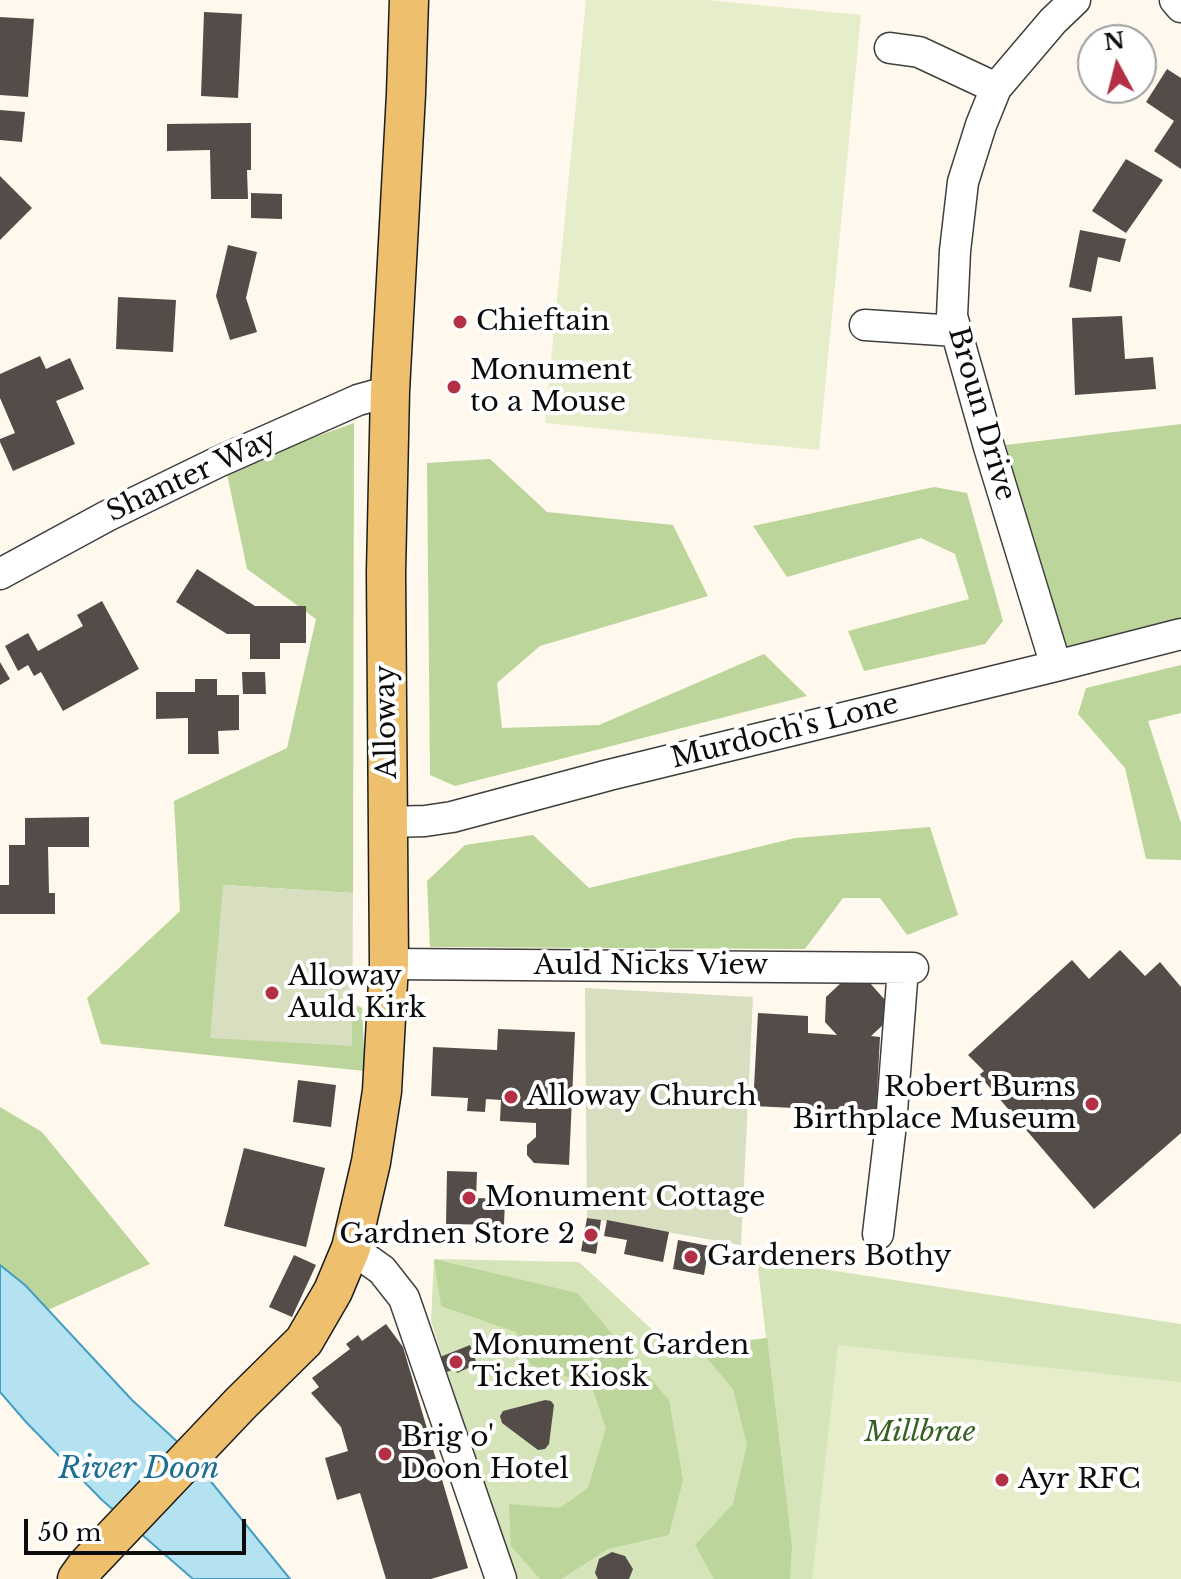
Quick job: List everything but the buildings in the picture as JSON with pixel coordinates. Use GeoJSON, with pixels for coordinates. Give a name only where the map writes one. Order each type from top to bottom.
{"type":"FeatureCollection","features":[{"type":"Feature","properties":{"kind":"main road","name":"Alloway"},"geometry":{"type":"LineString","coordinates":[[82,1572],[241,1403],[304,1341],[333,1291],[351,1248],[371,1162],[382,1091],[389,964],[386,572],[390,391],[409,0]]}},
{"type":"Feature","properties":{"kind":"street","name":"Broun Drive"},"geometry":{"type":"LineString","coordinates":[[1056,666],[952,316],[963,182],[996,88],[1044,30],[1075,0]]}},
{"type":"Feature","properties":{"kind":"street"},"geometry":{"type":"LineString","coordinates":[[1175,0],[1181,7]]}},
{"type":"Feature","properties":{"kind":"street"},"geometry":{"type":"LineString","coordinates":[[890,48],[919,52],[996,88]]}},
{"type":"Feature","properties":{"kind":"street"},"geometry":{"type":"LineString","coordinates":[[865,325],[956,331]]}},
{"type":"Feature","properties":{"kind":"street","name":"Shanter Way"},"geometry":{"type":"LineString","coordinates":[[0,574],[107,516],[218,462],[358,400],[390,391]]}},
{"type":"Feature","properties":{"kind":"street","name":"Murdoch's Lone"},"geometry":{"type":"LineString","coordinates":[[388,822],[452,817],[624,771],[1181,634]]}},
{"type":"Feature","properties":{"kind":"street","name":"Auld Nicks View"},"geometry":{"type":"LineString","coordinates":[[389,964],[908,968],[878,1234]]}},
{"type":"Feature","properties":{"kind":"street"},"geometry":{"type":"LineString","coordinates":[[351,1248],[382,1270],[404,1298],[501,1579]]}},
{"type":"Feature","properties":{"kind":"green space"},"geometry":{"type":"Polygon","coordinates":[[[586,0],[707,0],[861,15],[819,450],[545,423],[586,0]]]}},
{"type":"Feature","properties":{"kind":"green space"},"geometry":{"type":"Polygon","coordinates":[[[354,423],[353,893],[224,885],[332,993],[362,1008],[365,1071],[101,1044],[87,998],[180,911],[174,801],[287,748],[316,619],[247,569],[226,469],[354,423]]]}},
{"type":"Feature","properties":{"kind":"green space"},"geometry":{"type":"Polygon","coordinates":[[[1181,424],[1181,634],[1056,666],[989,447],[1181,424]]]}},
{"type":"Feature","properties":{"kind":"green space"},"geometry":{"type":"Polygon","coordinates":[[[490,459],[547,512],[673,525],[708,596],[540,646],[497,683],[502,728],[599,725],[764,654],[807,696],[455,786],[430,775],[427,463],[490,459]]]}},
{"type":"Feature","properties":{"kind":"green space"},"geometry":{"type":"Polygon","coordinates":[[[934,487],[967,493],[1003,621],[985,644],[864,671],[848,631],[969,599],[955,554],[921,538],[787,577],[753,526],[934,487]]]}},
{"type":"Feature","properties":{"kind":"green space"},"geometry":{"type":"Polygon","coordinates":[[[1181,665],[1181,713],[1148,721],[1181,823],[1181,860],[1146,859],[1125,768],[1078,714],[1086,688],[1181,665]]]}},
{"type":"Feature","properties":{"kind":"green space"},"geometry":{"type":"Polygon","coordinates":[[[930,827],[958,915],[907,935],[880,898],[843,898],[805,949],[430,947],[427,881],[465,845],[533,835],[589,888],[795,838],[930,827]]]}},
{"type":"Feature","properties":{"kind":"green space"},"geometry":{"type":"Polygon","coordinates":[[[223,885],[353,893],[352,1046],[210,1038],[223,885]]]}},
{"type":"Feature","properties":{"kind":"green space"},"geometry":{"type":"Polygon","coordinates":[[[585,988],[753,997],[741,1245],[587,1218],[585,988]]]}},
{"type":"Feature","properties":{"kind":"green space"},"geometry":{"type":"Polygon","coordinates":[[[0,1107],[42,1132],[150,1264],[48,1310],[25,1285],[0,1265],[0,1107]]]}},
{"type":"Feature","properties":{"kind":"green space","name":"Millbrae"},"geometry":{"type":"Polygon","coordinates":[[[434,1259],[579,1262],[672,1348],[766,1338],[757,1259],[1181,1324],[1181,1579],[516,1579],[509,1568],[431,1321],[434,1259]]]}},
{"type":"Feature","properties":{"kind":"green space"},"geometry":{"type":"Polygon","coordinates":[[[434,1259],[577,1293],[669,1400],[683,1480],[669,1535],[608,1549],[561,1579],[540,1579],[511,1546],[509,1504],[560,1508],[588,1488],[606,1428],[591,1385],[531,1365],[516,1332],[441,1306],[434,1259]]]}},
{"type":"Feature","properties":{"kind":"green space"},"geometry":{"type":"Polygon","coordinates":[[[767,1338],[792,1546],[790,1579],[714,1579],[695,1545],[733,1504],[747,1445],[733,1389],[699,1349],[767,1338]]]}},
{"type":"Feature","properties":{"kind":"green space","name":"Ayr RFC"},"geometry":{"type":"Polygon","coordinates":[[[838,1345],[1181,1382],[1181,1579],[812,1579],[838,1345]]]}},
{"type":"Feature","properties":{"kind":"water","name":"River Doon"},"geometry":{"type":"Polygon","coordinates":[[[0,1265],[25,1285],[132,1400],[182,1446],[290,1579],[193,1579],[102,1500],[26,1422],[0,1392],[0,1265]]]}},
{"type":"Feature","properties":{"kind":"place","name":"Chieftain"},"geometry":{"type":"Point","coordinates":[460,322]}},
{"type":"Feature","properties":{"kind":"place","name":"Monument to a Mouse"},"geometry":{"type":"Point","coordinates":[454,387]}},
{"type":"Feature","properties":{"kind":"place","name":"Alloway Auld Kirk"},"geometry":{"type":"Point","coordinates":[272,993]}},
{"type":"Feature","properties":{"kind":"place","name":"Alloway Church"},"geometry":{"type":"Point","coordinates":[511,1097]}},
{"type":"Feature","properties":{"kind":"place","name":"Robert Burns Birthplace Museum"},"geometry":{"type":"Point","coordinates":[1092,1104]}},
{"type":"Feature","properties":{"kind":"place","name":"Monument Cottage"},"geometry":{"type":"Point","coordinates":[469,1198]}},
{"type":"Feature","properties":{"kind":"place","name":"Gardnen Store 2"},"geometry":{"type":"Point","coordinates":[591,1235]}},
{"type":"Feature","properties":{"kind":"place","name":"Gardeners Bothy"},"geometry":{"type":"Point","coordinates":[691,1257]}},
{"type":"Feature","properties":{"kind":"place","name":"Monument Garden Ticket Kiosk"},"geometry":{"type":"Point","coordinates":[456,1362]}},
{"type":"Feature","properties":{"kind":"place","name":"Brig o' Doon Hotel"},"geometry":{"type":"Point","coordinates":[385,1454]}},
{"type":"Feature","properties":{"kind":"place","name":"Ayr RFC"},"geometry":{"type":"Point","coordinates":[1002,1480]}}]}
